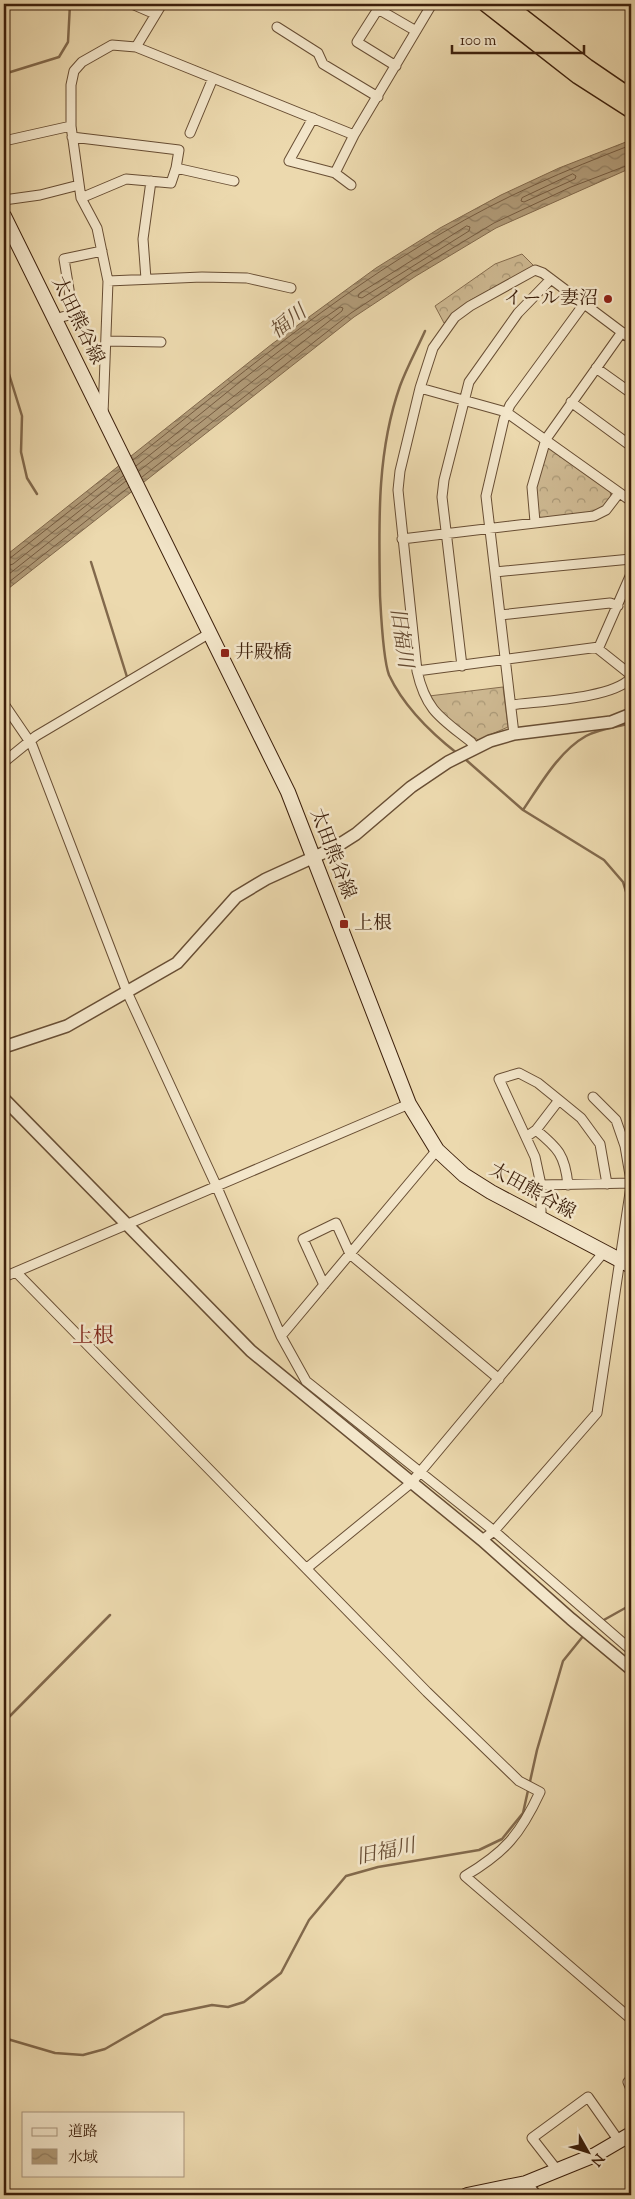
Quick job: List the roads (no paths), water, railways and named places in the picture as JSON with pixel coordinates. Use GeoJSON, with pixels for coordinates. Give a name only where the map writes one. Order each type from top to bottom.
{"type":"FeatureCollection","features":[{"type":"Feature","properties":{"kind":"highway"},"geometry":{"type":"LineString","coordinates":[[486,4],[578,76],[631,110]]}},
{"type":"Feature","properties":{"kind":"highway"},"geometry":{"type":"LineString","coordinates":[[506,4],[587,67],[631,97]]}},
{"type":"Feature","properties":{"kind":"main road","name":"太田熊谷線"},"geometry":{"type":"LineString","coordinates":[[4,216],[288,792],[409,1104],[437,1150],[464,1175],[541,1219],[626,1263]]}},
{"type":"Feature","properties":{"kind":"main road"},"geometry":{"type":"LineString","coordinates":[[467,2195],[526,2183],[595,2155],[631,2134]]}},
{"type":"Feature","properties":{"kind":"street"},"geometry":{"type":"LineString","coordinates":[[132,4],[156,14]]}},
{"type":"Feature","properties":{"kind":"street"},"geometry":{"type":"LineString","coordinates":[[136,47],[162,4]]}},
{"type":"Feature","properties":{"kind":"street"},"geometry":{"type":"LineString","coordinates":[[334,173],[354,135],[432,4]]}},
{"type":"Feature","properties":{"kind":"street"},"geometry":{"type":"LineString","coordinates":[[396,66],[357,42],[378,9],[416,31]]}},
{"type":"Feature","properties":{"kind":"street"},"geometry":{"type":"LineString","coordinates":[[277,27],[318,53],[323,64],[378,97]]}},
{"type":"Feature","properties":{"kind":"street"},"geometry":{"type":"LineString","coordinates":[[103,416],[108,281],[97,228],[81,198],[71,126],[71,84],[74,71],[82,62],[112,45],[136,47],[354,135]]}},
{"type":"Feature","properties":{"kind":"street"},"geometry":{"type":"LineString","coordinates":[[190,133],[213,78]]}},
{"type":"Feature","properties":{"kind":"street"},"geometry":{"type":"LineString","coordinates":[[313,118],[289,161],[334,173],[351,185]]}},
{"type":"Feature","properties":{"kind":"street"},"geometry":{"type":"LineString","coordinates":[[4,141],[71,126]]}},
{"type":"Feature","properties":{"kind":"street"},"geometry":{"type":"LineString","coordinates":[[72,137],[178,150],[176,168],[171,183],[126,179],[81,198]]}},
{"type":"Feature","properties":{"kind":"street"},"geometry":{"type":"LineString","coordinates":[[176,168],[234,181]]}},
{"type":"Feature","properties":{"kind":"street"},"geometry":{"type":"LineString","coordinates":[[146,279],[143,239],[151,181]]}},
{"type":"Feature","properties":{"kind":"street"},"geometry":{"type":"LineString","coordinates":[[4,200],[40,195],[79,185]]}},
{"type":"Feature","properties":{"kind":"street"},"geometry":{"type":"LineString","coordinates":[[54,319],[73,314],[64,259],[102,252]]}},
{"type":"Feature","properties":{"kind":"street"},"geometry":{"type":"LineString","coordinates":[[472,749],[429,705],[422,692],[417,671],[398,498],[400,471],[420,388],[438,338],[461,312],[535,270],[551,279],[631,339]]}},
{"type":"Feature","properties":{"kind":"street"},"geometry":{"type":"LineString","coordinates":[[108,281],[202,277],[247,278],[291,288]]}},
{"type":"Feature","properties":{"kind":"street"},"geometry":{"type":"LineString","coordinates":[[462,666],[442,497],[444,480],[464,399],[473,375],[518,313],[551,279]]}},
{"type":"Feature","properties":{"kind":"street"},"geometry":{"type":"LineString","coordinates":[[514,734],[487,488],[506,412],[584,304]]}},
{"type":"Feature","properties":{"kind":"street"},"geometry":{"type":"LineString","coordinates":[[534,522],[531,494],[546,439],[622,332]]}},
{"type":"Feature","properties":{"kind":"street"},"geometry":{"type":"LineString","coordinates":[[106,341],[161,342]]}},
{"type":"Feature","properties":{"kind":"street"},"geometry":{"type":"LineString","coordinates":[[596,368],[631,393]]}},
{"type":"Feature","properties":{"kind":"street"},"geometry":{"type":"LineString","coordinates":[[420,388],[506,412],[631,501]]}},
{"type":"Feature","properties":{"kind":"street"},"geometry":{"type":"LineString","coordinates":[[571,402],[631,446]]}},
{"type":"Feature","properties":{"kind":"street"},"geometry":{"type":"LineString","coordinates":[[402,539],[602,514],[619,493]]}},
{"type":"Feature","properties":{"kind":"street"},"geometry":{"type":"LineString","coordinates":[[496,572],[631,559]]}},
{"type":"Feature","properties":{"kind":"street"},"geometry":{"type":"LineString","coordinates":[[417,671],[597,648],[602,643],[631,574]]}},
{"type":"Feature","properties":{"kind":"street"},"geometry":{"type":"LineString","coordinates":[[500,615],[610,603],[618,606]]}},
{"type":"Feature","properties":{"kind":"street"},"geometry":{"type":"LineString","coordinates":[[4,762],[30,740],[210,633]]}},
{"type":"Feature","properties":{"kind":"street"},"geometry":{"type":"LineString","coordinates":[[597,648],[631,675]]}},
{"type":"Feature","properties":{"kind":"street"},"geometry":{"type":"LineString","coordinates":[[511,705],[603,693],[621,687],[631,678]]}},
{"type":"Feature","properties":{"kind":"street"},"geometry":{"type":"LineString","coordinates":[[4,704],[30,740],[127,992],[216,1184],[281,1336],[306,1381],[494,1531],[631,1650]]}},
{"type":"Feature","properties":{"kind":"street"},"geometry":{"type":"LineString","coordinates":[[4,1047],[67,1026],[177,962],[236,897],[266,879],[356,834],[411,787],[448,762],[472,749],[514,734],[611,722],[631,714]]}},
{"type":"Feature","properties":{"kind":"street"},"geometry":{"type":"LineString","coordinates":[[541,1219],[541,1185],[535,1157],[499,1079],[519,1072],[538,1083],[581,1118],[600,1144],[607,1184]]}},
{"type":"Feature","properties":{"kind":"street"},"geometry":{"type":"LineString","coordinates":[[482,1540],[494,1531],[597,1413],[626,1263],[631,1183],[625,1146],[616,1120],[593,1097]]}},
{"type":"Feature","properties":{"kind":"street"},"geometry":{"type":"LineString","coordinates":[[4,1099],[251,1351],[482,1540],[631,1669]]}},
{"type":"Feature","properties":{"kind":"street"},"geometry":{"type":"LineString","coordinates":[[526,1138],[536,1130],[559,1100]]}},
{"type":"Feature","properties":{"kind":"street"},"geometry":{"type":"LineString","coordinates":[[4,1277],[216,1184],[409,1104]]}},
{"type":"Feature","properties":{"kind":"street"},"geometry":{"type":"LineString","coordinates":[[536,1130],[556,1146],[566,1168],[568,1184]]}},
{"type":"Feature","properties":{"kind":"street"},"geometry":{"type":"LineString","coordinates":[[281,1336],[437,1150]]}},
{"type":"Feature","properties":{"kind":"street"},"geometry":{"type":"LineString","coordinates":[[541,1185],[631,1183]]}},
{"type":"Feature","properties":{"kind":"street"},"geometry":{"type":"LineString","coordinates":[[324,1285],[304,1239],[336,1223],[350,1254],[499,1378]]}},
{"type":"Feature","properties":{"kind":"street"},"geometry":{"type":"LineString","coordinates":[[307,1568],[412,1483],[420,1471],[604,1252]]}},
{"type":"Feature","properties":{"kind":"street"},"geometry":{"type":"LineString","coordinates":[[16,1272],[427,1692],[519,1782],[540,1792],[515,1838],[492,1859],[464,1876],[631,2018]]}},
{"type":"Feature","properties":{"kind":"street"},"geometry":{"type":"LineString","coordinates":[[631,2079],[628,2082],[631,2090]]}},
{"type":"Feature","properties":{"kind":"street"},"geometry":{"type":"LineString","coordinates":[[557,2170],[532,2138],[588,2097],[618,2142]]}},
{"type":"Feature","properties":{"kind":"street"},"geometry":{"type":"LineString","coordinates":[[526,2183],[535,2195]]}},
{"type":"Feature","properties":{"kind":"water"},"geometry":{"type":"Polygon","coordinates":[[[631,140],[631,168],[496,228],[416,276],[354,317],[4,592],[4,557],[272,344],[376,268],[440,228],[501,195],[559,168],[631,140]]]}},
{"type":"Feature","properties":{"kind":"waterway"},"geometry":{"type":"LineString","coordinates":[[4,74],[59,57],[68,42],[70,4]]}},
{"type":"Feature","properties":{"kind":"waterway","name":"旧福川"},"geometry":{"type":"LineString","coordinates":[[425,331],[400,386],[392,412],[383,464],[379,543],[382,625],[387,668],[395,687],[419,719],[458,754]]}},
{"type":"Feature","properties":{"kind":"waterway"},"geometry":{"type":"LineString","coordinates":[[4,358],[22,416],[21,452],[27,478],[37,494]]}},
{"type":"Feature","properties":{"kind":"waterway"},"geometry":{"type":"LineString","coordinates":[[91,562],[127,677]]}},
{"type":"Feature","properties":{"kind":"waterway"},"geometry":{"type":"LineString","coordinates":[[523,810],[551,769],[576,742],[596,732],[631,723]]}},
{"type":"Feature","properties":{"kind":"waterway","name":"旧福川"},"geometry":{"type":"LineString","coordinates":[[465,759],[523,810],[604,860],[623,882],[631,908]]}},
{"type":"Feature","properties":{"kind":"waterway","name":"旧福川"},"geometry":{"type":"LineString","coordinates":[[602,1621],[627,1607],[631,1601]]}},
{"type":"Feature","properties":{"kind":"waterway"},"geometry":{"type":"LineString","coordinates":[[4,1722],[110,1615]]}},
{"type":"Feature","properties":{"kind":"waterway","name":"旧福川"},"geometry":{"type":"LineString","coordinates":[[4,2038],[55,2053],[83,2055],[105,2049],[164,2015],[212,2005],[228,2007],[244,2002],[281,1973],[309,1920],[346,1876],[378,1867],[479,1850],[502,1839],[523,1813],[537,1750],[563,1661],[584,1635]]}},
{"type":"Feature","properties":{"kind":"place","name":"イール妻沼"},"geometry":{"type":"Point","coordinates":[608,299]}},
{"type":"Feature","properties":{"kind":"place","name":"井殿橋"},"geometry":{"type":"Point","coordinates":[225,653]}},
{"type":"Feature","properties":{"kind":"place","name":"上根"},"geometry":{"type":"Point","coordinates":[344,924]}},
{"type":"Feature","properties":{"kind":"district","name":"上根"},"geometry":{"type":"Point","coordinates":[93,1337]}},
{"type":"Feature","properties":{"kind":"water label","name":"福川"},"geometry":{"type":"Point","coordinates":[289,323]}}]}
